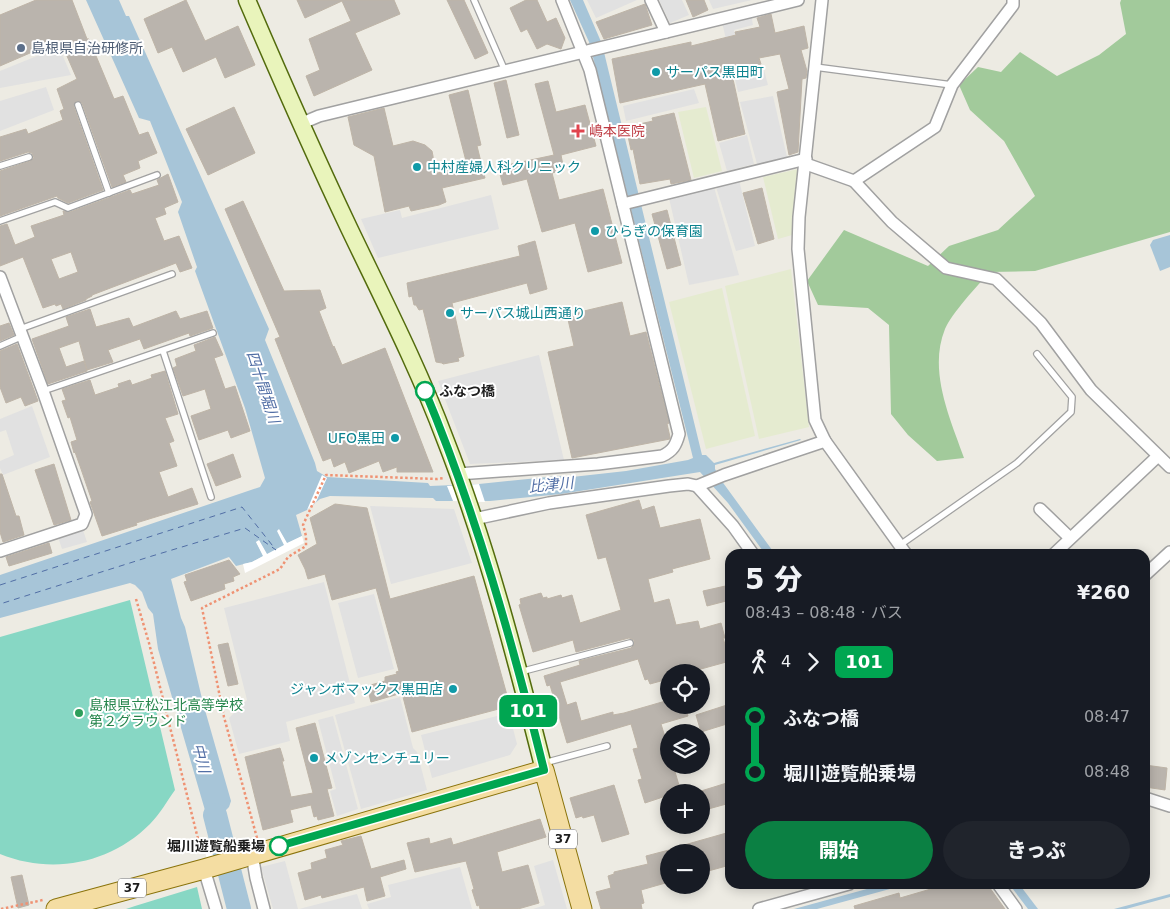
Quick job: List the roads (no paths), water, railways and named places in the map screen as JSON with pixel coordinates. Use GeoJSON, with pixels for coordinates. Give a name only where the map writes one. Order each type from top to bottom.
{"type":"FeatureCollection","features":[{"type":"Feature","properties":{"kind":"main road","name":"37"},"geometry":{"type":"LineString","coordinates":[[56,909],[206,868],[543,766],[582,909]]}},
{"type":"Feature","properties":{"kind":"street"},"geometry":{"type":"LineString","coordinates":[[247,0],[300,124],[411,358],[445,438],[492,578],[543,766]]}},
{"type":"Feature","properties":{"kind":"street"},"geometry":{"type":"LineString","coordinates":[[460,478],[627,462],[662,456],[671,451],[675,446],[678,434],[625,204],[590,70],[587,51],[562,0]]}},
{"type":"Feature","properties":{"kind":"street"},"geometry":{"type":"LineString","coordinates":[[651,0],[666,32]]}},
{"type":"Feature","properties":{"kind":"street"},"geometry":{"type":"LineString","coordinates":[[300,124],[319,116],[798,0]]}},
{"type":"Feature","properties":{"kind":"street"},"geometry":{"type":"LineString","coordinates":[[822,0],[799,216],[798,249],[814,420],[825,441],[903,549]]}},
{"type":"Feature","properties":{"kind":"street"},"geometry":{"type":"LineString","coordinates":[[854,181],[935,127],[952,85],[1013,5],[1013,0]]}},
{"type":"Feature","properties":{"kind":"street"},"geometry":{"type":"LineString","coordinates":[[625,204],[806,161],[854,181],[892,222],[946,268],[996,279],[1042,323],[1091,390],[1170,467]]}},
{"type":"Feature","properties":{"kind":"street"},"geometry":{"type":"LineString","coordinates":[[0,278],[44,391],[86,514],[82,524],[0,551]]}},
{"type":"Feature","properties":{"kind":"street"},"geometry":{"type":"LineString","coordinates":[[471,512],[669,486],[701,484],[825,441]]}},
{"type":"Feature","properties":{"kind":"street"},"geometry":{"type":"LineString","coordinates":[[1059,549],[1158,456]]}},
{"type":"Feature","properties":{"kind":"street"},"geometry":{"type":"LineString","coordinates":[[701,484],[750,549]]}},
{"type":"Feature","properties":{"kind":"street"},"geometry":{"type":"LineString","coordinates":[[1040,508],[1070,538]]}},
{"type":"Feature","properties":{"kind":"street"},"geometry":{"type":"LineString","coordinates":[[1150,570],[1170,552]]}},
{"type":"Feature","properties":{"kind":"street"},"geometry":{"type":"LineString","coordinates":[[1150,800],[1170,806]]}},
{"type":"Feature","properties":{"kind":"street"},"geometry":{"type":"LineString","coordinates":[[254,853],[256,878],[264,909]]}},
{"type":"Feature","properties":{"kind":"street"},"geometry":{"type":"LineString","coordinates":[[206,868],[216,909]]}},
{"type":"Feature","properties":{"kind":"street"},"geometry":{"type":"LineString","coordinates":[[759,909],[831,889]]}},
{"type":"Feature","properties":{"kind":"street"},"geometry":{"type":"LineString","coordinates":[[1002,889],[1016,909]]}},
{"type":"Feature","properties":{"kind":"lane"},"geometry":{"type":"LineString","coordinates":[[474,0],[505,71]]}},
{"type":"Feature","properties":{"kind":"lane"},"geometry":{"type":"LineString","coordinates":[[815,67],[952,85]]}},
{"type":"Feature","properties":{"kind":"lane"},"geometry":{"type":"LineString","coordinates":[[78,105],[108,193]]}},
{"type":"Feature","properties":{"kind":"lane"},"geometry":{"type":"LineString","coordinates":[[0,166],[30,156]]}},
{"type":"Feature","properties":{"kind":"lane"},"geometry":{"type":"LineString","coordinates":[[0,221],[55,202],[68,208],[157,175]]}},
{"type":"Feature","properties":{"kind":"lane"},"geometry":{"type":"LineString","coordinates":[[0,346],[21,333],[172,274]]}},
{"type":"Feature","properties":{"kind":"lane"},"geometry":{"type":"LineString","coordinates":[[44,391],[213,334]]}},
{"type":"Feature","properties":{"kind":"lane"},"geometry":{"type":"LineString","coordinates":[[163,351],[211,497]]}},
{"type":"Feature","properties":{"kind":"lane"},"geometry":{"type":"LineString","coordinates":[[903,549],[1017,463],[1071,412],[1072,397],[1037,354]]}},
{"type":"Feature","properties":{"kind":"lane"},"geometry":{"type":"LineString","coordinates":[[518,673],[630,643]]}},
{"type":"Feature","properties":{"kind":"lane"},"geometry":{"type":"LineString","coordinates":[[543,766],[607,746]]}},
{"type":"Feature","properties":{"kind":"water"},"geometry":{"type":"Polygon","coordinates":[[[86,0],[119,0],[126,16],[129,16],[269,329],[265,340],[317,471],[327,477],[428,483],[430,486],[479,484],[558,476],[572,477],[626,471],[688,460],[693,458],[589,42],[570,0],[583,0],[602,44],[702,455],[706,455],[714,463],[801,440],[715,465],[721,480],[771,549],[761,549],[728,503],[700,472],[561,494],[490,501],[436,501],[433,498],[330,496],[320,499],[307,510],[296,515],[302,536],[287,544],[279,530],[285,545],[267,555],[259,541],[256,542],[264,556],[252,562],[236,566],[229,557],[171,579],[231,801],[229,807],[223,813],[231,843],[216,848],[158,649],[153,614],[148,608],[142,592],[130,583],[0,618],[0,575],[260,487],[265,478],[245,408],[195,271],[197,267],[178,212],[182,202],[150,121],[139,118],[86,0]]]}},
{"type":"Feature","properties":{"kind":"water"},"geometry":{"type":"Polygon","coordinates":[[[1170,235],[1170,267],[1160,271],[1150,245],[1153,240],[1170,235]]]}},
{"type":"Feature","properties":{"kind":"water"},"geometry":{"type":"Polygon","coordinates":[[[237,870],[250,909],[231,909],[231,902],[223,874],[237,870]]]}},
{"type":"Feature","properties":{"kind":"water"},"geometry":{"type":"Polygon","coordinates":[[[867,889],[890,889],[817,909],[794,909],[867,889]]]}},
{"type":"Feature","properties":{"kind":"water"},"geometry":{"type":"Polygon","coordinates":[[[1013,889],[1023,889],[1038,909],[1028,909],[1013,889]]]}},
{"type":"Feature","properties":{"kind":"water"},"geometry":{"type":"Polygon","coordinates":[[[1170,894],[1170,897],[1126,909],[1114,909],[1170,894]]]}},
{"type":"Feature","properties":{"kind":"waterway","name":"中川"},"geometry":{"type":"LineString","coordinates":[[215,815],[239,909]]}},
{"type":"Feature","properties":{"kind":"place","name":"島根県自治研修所"},"geometry":{"type":"Point","coordinates":[21,48]}},
{"type":"Feature","properties":{"kind":"place","name":"サーパス黒田町"},"geometry":{"type":"Point","coordinates":[656,72]}},
{"type":"Feature","properties":{"kind":"place","name":"嶋本医院"},"geometry":{"type":"Point","coordinates":[578,131]}},
{"type":"Feature","properties":{"kind":"place","name":"中村産婦人科クリニック"},"geometry":{"type":"Point","coordinates":[417,167]}},
{"type":"Feature","properties":{"kind":"place","name":"ひらぎの保育園"},"geometry":{"type":"Point","coordinates":[595,231]}},
{"type":"Feature","properties":{"kind":"place","name":"サーパス城山西通り"},"geometry":{"type":"Point","coordinates":[450,313]}},
{"type":"Feature","properties":{"kind":"place","name":"ふなつ橋"},"geometry":{"type":"Point","coordinates":[425,391]}},
{"type":"Feature","properties":{"kind":"place","name":"UFO黒田"},"geometry":{"type":"Point","coordinates":[395,438]}},
{"type":"Feature","properties":{"kind":"place","name":"ジャンボマックス黒田店"},"geometry":{"type":"Point","coordinates":[453,689]}},
{"type":"Feature","properties":{"kind":"place","name":"島根県立松江北高等学校 第２グラウンド"},"geometry":{"type":"Point","coordinates":[79,713]}},
{"type":"Feature","properties":{"kind":"place","name":"メゾンセンチュリー"},"geometry":{"type":"Point","coordinates":[314,758]}},
{"type":"Feature","properties":{"kind":"place","name":"堀川遊覧船乗場"},"geometry":{"type":"Point","coordinates":[279,846]}},
{"type":"Feature","properties":{"kind":"water label","name":"四十間堀川"},"geometry":{"type":"Point","coordinates":[263,387]}},
{"type":"Feature","properties":{"kind":"water label","name":"比津川"},"geometry":{"type":"Point","coordinates":[551,485]}}]}
